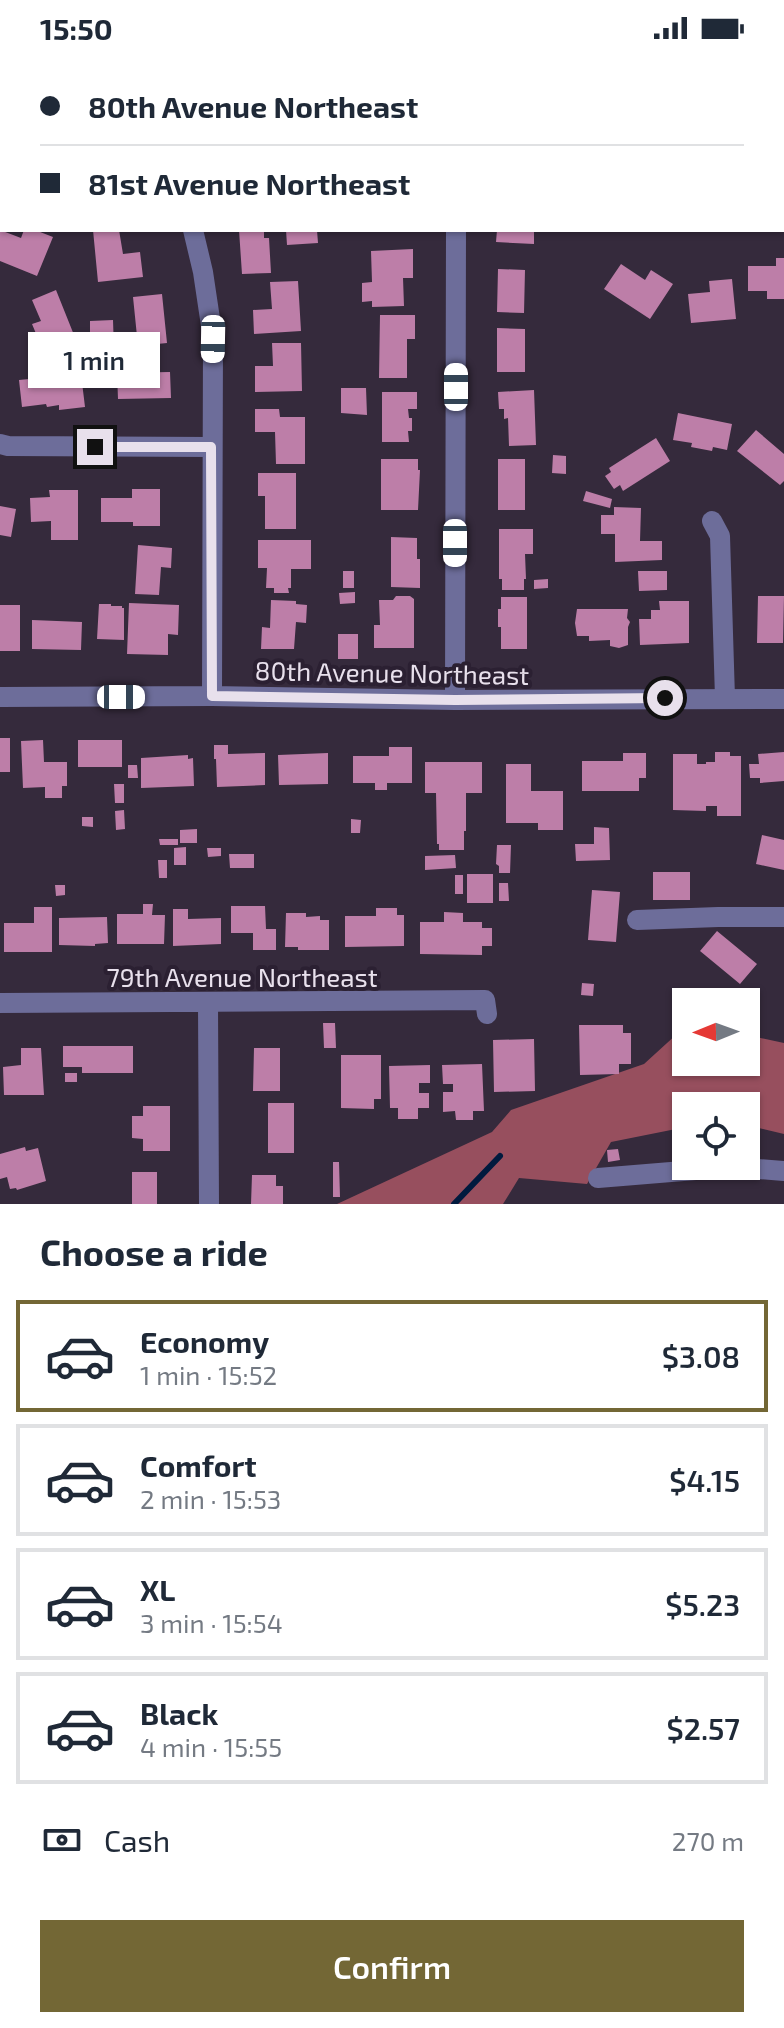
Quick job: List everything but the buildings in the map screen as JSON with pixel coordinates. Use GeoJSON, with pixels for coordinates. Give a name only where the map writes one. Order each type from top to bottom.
{"type":"FeatureCollection","features":[{"type":"Feature","properties":{"kind":"street"},"geometry":{"type":"LineString","coordinates":[[193,232],[213,339],[212,696]]}},
{"type":"Feature","properties":{"kind":"street"},"geometry":{"type":"LineString","coordinates":[[455,700],[456,232]]}},
{"type":"Feature","properties":{"kind":"street"},"geometry":{"type":"LineString","coordinates":[[0,444],[211,447]]}},
{"type":"Feature","properties":{"kind":"street"},"geometry":{"type":"LineString","coordinates":[[712,521],[720,536],[725,698]]}},
{"type":"Feature","properties":{"kind":"street","name":"80th Avenue Northeast"},"geometry":{"type":"LineString","coordinates":[[0,697],[784,699]]}},
{"type":"Feature","properties":{"kind":"street"},"geometry":{"type":"LineString","coordinates":[[637,920],[784,917]]}},
{"type":"Feature","properties":{"kind":"street","name":"79th Avenue Northeast"},"geometry":{"type":"LineString","coordinates":[[0,1003],[486,1007]]}},
{"type":"Feature","properties":{"kind":"street"},"geometry":{"type":"LineString","coordinates":[[208,1003],[209,1204]]}},
{"type":"Feature","properties":{"kind":"street"},"geometry":{"type":"LineString","coordinates":[[598,1178],[732,1167],[784,1171]]}},
{"type":"Feature","properties":{"kind":"shaded area"},"geometry":{"type":"Polygon","coordinates":[[[672,1038],[672,1076],[760,1076],[760,1038],[784,1043],[784,1134],[760,1128],[760,1092],[672,1092],[672,1130],[611,1142],[587,1184],[519,1178],[503,1204],[337,1204],[492,1132],[511,1110],[644,1064],[672,1038]]]}},
{"type":"Feature","properties":{"kind":"waterway"},"geometry":{"type":"LineString","coordinates":[[454,1204],[500,1156]]}},
{"type":"Feature","properties":{"kind":"route"},"geometry":{"type":"LineString","coordinates":[[95,447],[211,447],[212,696],[455,700],[665,698]]}}]}
